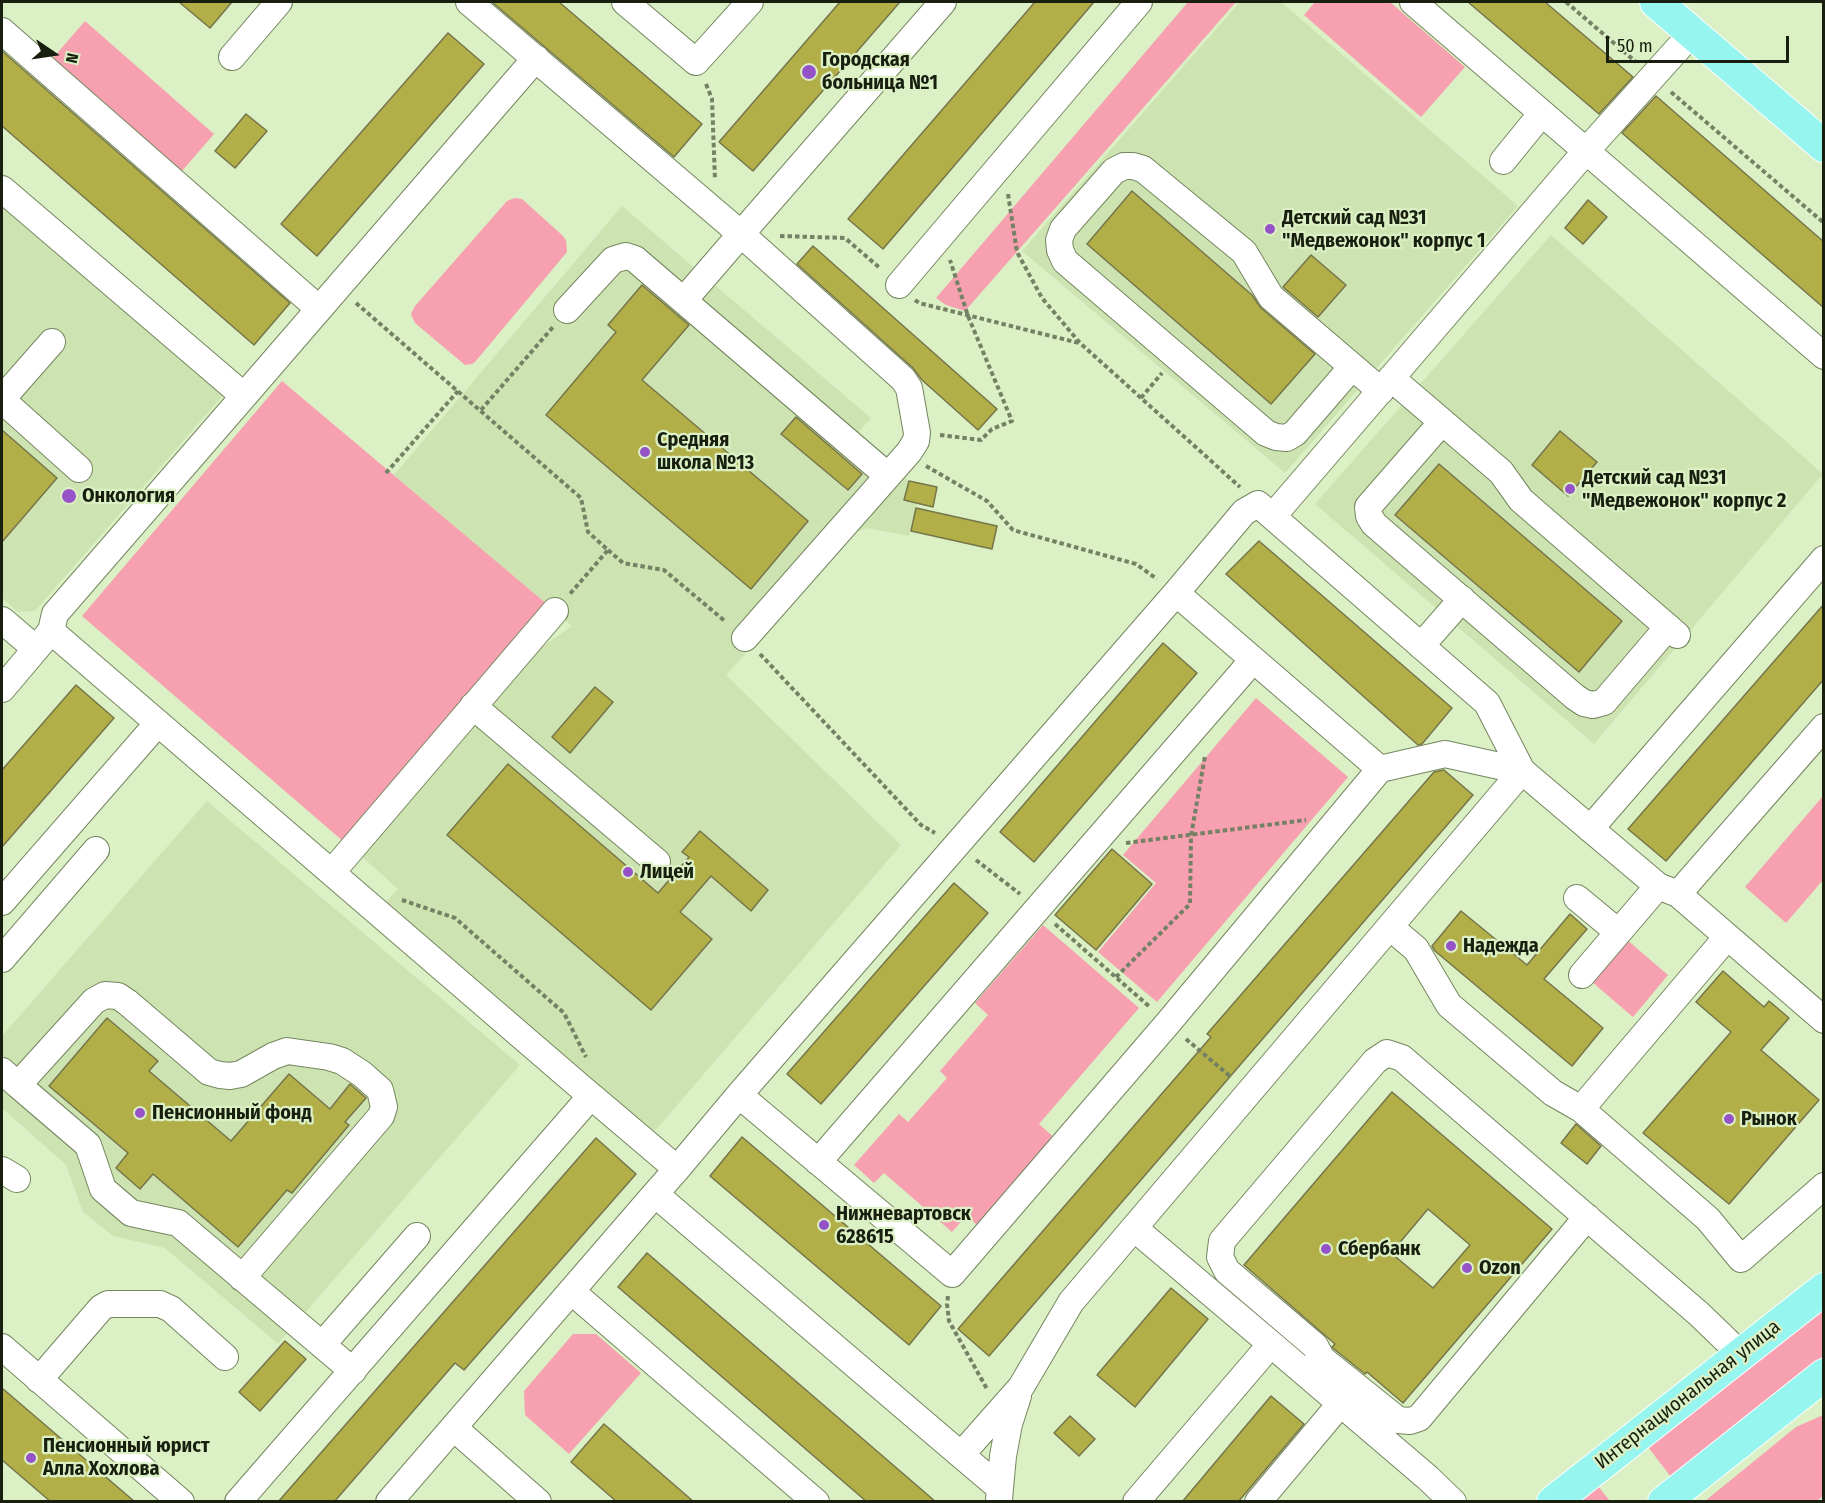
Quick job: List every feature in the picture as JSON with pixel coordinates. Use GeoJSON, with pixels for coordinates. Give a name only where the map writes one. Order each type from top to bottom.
{"type":"FeatureCollection","features":[{"type":"Feature","properties":{"kind":"main road"},"geometry":{"type":"LineString","coordinates":[[1656,2],[1824,146]]}},
{"type":"Feature","properties":{"kind":"main road","name":"Интернациональная улица"},"geometry":{"type":"LineString","coordinates":[[1553,1502],[1824,1289]]}},
{"type":"Feature","properties":{"kind":"main road"},"geometry":{"type":"LineString","coordinates":[[1665,1501],[1824,1375]]}},
{"type":"Feature","properties":{"kind":"lane"},"geometry":{"type":"LineString","coordinates":[[232,57],[279,2]]}},
{"type":"Feature","properties":{"kind":"lane"},"geometry":{"type":"LineString","coordinates":[[469,2],[741,234],[903,379],[909,388],[917,434],[916,441],[909,452],[745,638]]}},
{"type":"Feature","properties":{"kind":"lane"},"geometry":{"type":"LineString","coordinates":[[625,2],[696,62],[750,2]]}},
{"type":"Feature","properties":{"kind":"lane"},"geometry":{"type":"LineString","coordinates":[[684,300],[943,2]]}},
{"type":"Feature","properties":{"kind":"lane"},"geometry":{"type":"LineString","coordinates":[[898,285],[1139,2]]}},
{"type":"Feature","properties":{"kind":"lane"},"geometry":{"type":"LineString","coordinates":[[1413,2],[1824,356]]}},
{"type":"Feature","properties":{"kind":"lane"},"geometry":{"type":"LineString","coordinates":[[2,31],[318,308]]}},
{"type":"Feature","properties":{"kind":"lane"},"geometry":{"type":"LineString","coordinates":[[389,1502],[1244,512],[1265,510],[1386,385],[1586,151],[1692,33]]}},
{"type":"Feature","properties":{"kind":"lane"},"geometry":{"type":"LineString","coordinates":[[2,689],[43,640],[56,614],[536,58]]}},
{"type":"Feature","properties":{"kind":"lane"},"geometry":{"type":"LineString","coordinates":[[1503,160],[1542,113]]}},
{"type":"Feature","properties":{"kind":"lane"},"geometry":{"type":"LineString","coordinates":[[1352,367],[1295,433],[1287,438],[1266,433],[1065,261],[1059,240],[1063,229],[1114,171],[1124,166],[1143,169],[1244,252],[1271,297],[1352,367],[1386,385],[1442,422],[1501,472],[1521,500],[1673,631],[1604,702],[1593,705],[1575,697],[1374,524],[1369,516],[1368,507],[1374,499],[1442,422]]}},
{"type":"Feature","properties":{"kind":"lane"},"geometry":{"type":"LineString","coordinates":[[2,189],[243,396]]}},
{"type":"Feature","properties":{"kind":"lane"},"geometry":{"type":"LineString","coordinates":[[567,310],[613,260],[626,256],[636,259],[888,476]]}},
{"type":"Feature","properties":{"kind":"lane"},"geometry":{"type":"LineString","coordinates":[[52,342],[2,400],[79,469]]}},
{"type":"Feature","properties":{"kind":"lane"},"geometry":{"type":"LineString","coordinates":[[1265,510],[1487,703],[1522,771],[1590,829],[1727,937],[1824,1020]]}},
{"type":"Feature","properties":{"kind":"lane"},"geometry":{"type":"LineString","coordinates":[[1590,829],[1824,559]]}},
{"type":"Feature","properties":{"kind":"lane"},"geometry":{"type":"LineString","coordinates":[[1176,593],[1380,769]]}},
{"type":"Feature","properties":{"kind":"lane"},"geometry":{"type":"LineString","coordinates":[[1421,646],[1462,599]]}},
{"type":"Feature","properties":{"kind":"lane"},"geometry":{"type":"LineString","coordinates":[[332,872],[555,611]]}},
{"type":"Feature","properties":{"kind":"lane"},"geometry":{"type":"LineString","coordinates":[[2,620],[43,640],[158,723],[676,1169]]}},
{"type":"Feature","properties":{"kind":"lane"},"geometry":{"type":"LineString","coordinates":[[818,1162],[1253,660]]}},
{"type":"Feature","properties":{"kind":"lane"},"geometry":{"type":"LineString","coordinates":[[473,706],[657,862]]}},
{"type":"Feature","properties":{"kind":"lane"},"geometry":{"type":"LineString","coordinates":[[2,902],[158,723]]}},
{"type":"Feature","properties":{"kind":"lane"},"geometry":{"type":"LineString","coordinates":[[1582,975],[1618,933],[1668,890],[1821,735]]}},
{"type":"Feature","properties":{"kind":"lane"},"geometry":{"type":"LineString","coordinates":[[739,1095],[952,1274],[1168,1023],[1380,769],[1445,754],[1522,771]]}},
{"type":"Feature","properties":{"kind":"lane"},"geometry":{"type":"LineString","coordinates":[[961,1455],[1021,1387],[1071,1302],[1522,771]]}},
{"type":"Feature","properties":{"kind":"lane"},"geometry":{"type":"LineString","coordinates":[[2,959],[96,850]]}},
{"type":"Feature","properties":{"kind":"lane"},"geometry":{"type":"LineString","coordinates":[[1577,898],[1618,933]]}},
{"type":"Feature","properties":{"kind":"lane"},"geometry":{"type":"LineString","coordinates":[[1390,927],[1416,949],[1449,1005],[1553,1093],[1581,1109],[1708,1219],[1741,1259],[1824,1186]]}},
{"type":"Feature","properties":{"kind":"lane"},"geometry":{"type":"LineString","coordinates":[[1581,1109],[1727,937]]}},
{"type":"Feature","properties":{"kind":"lane"},"geometry":{"type":"LineString","coordinates":[[242,1278],[381,1116],[384,1107],[380,1090],[342,1061],[307,1053],[287,1051],[241,1074],[220,1075],[209,1072],[127,1002],[118,996],[105,995],[94,1001],[10,1078],[88,1145],[103,1189],[131,1212],[178,1223],[242,1278],[353,1371]]}},
{"type":"Feature","properties":{"kind":"lane"},"geometry":{"type":"LineString","coordinates":[[1587,1217],[1419,1418],[1410,1421],[1398,1420],[1322,1359],[1315,1346],[1227,1271],[1220,1257],[1222,1241],[1375,1061],[1387,1053],[1402,1058],[1587,1217],[1699,1314],[1728,1342],[1738,1356]]}},
{"type":"Feature","properties":{"kind":"lane"},"geometry":{"type":"LineString","coordinates":[[238,1502],[591,1096]]}},
{"type":"Feature","properties":{"kind":"lane"},"geometry":{"type":"LineString","coordinates":[[655,1194],[961,1455],[999,1495]]}},
{"type":"Feature","properties":{"kind":"lane"},"geometry":{"type":"LineString","coordinates":[[1134,1228],[1341,1403],[1453,1502]]}},
{"type":"Feature","properties":{"kind":"lane"},"geometry":{"type":"LineString","coordinates":[[322,1345],[417,1236]]}},
{"type":"Feature","properties":{"kind":"lane"},"geometry":{"type":"LineString","coordinates":[[571,1291],[816,1502]]}},
{"type":"Feature","properties":{"kind":"lane"},"geometry":{"type":"LineString","coordinates":[[39,1380],[101,1308],[108,1304],[160,1304],[171,1309],[225,1357]]}},
{"type":"Feature","properties":{"kind":"lane"},"geometry":{"type":"LineString","coordinates":[[1136,1502],[1271,1344]]}},
{"type":"Feature","properties":{"kind":"lane"},"geometry":{"type":"LineString","coordinates":[[2,1347],[181,1502]]}},
{"type":"Feature","properties":{"kind":"lane"},"geometry":{"type":"LineString","coordinates":[[999,1495],[1009,1424],[1021,1387]]}},
{"type":"Feature","properties":{"kind":"lane"},"geometry":{"type":"LineString","coordinates":[[1258,1502],[1341,1403]]}},
{"type":"Feature","properties":{"kind":"lane"},"geometry":{"type":"LineString","coordinates":[[453,1428],[538,1502]]}},
{"type":"Feature","properties":{"kind":"path"},"geometry":{"type":"LineString","coordinates":[[1566,2],[1824,224]]}},
{"type":"Feature","properties":{"kind":"path"},"geometry":{"type":"LineString","coordinates":[[696,62],[712,99],[717,214]]}},
{"type":"Feature","properties":{"kind":"path"},"geometry":{"type":"LineString","coordinates":[[1003,162],[1017,252],[1042,298],[1080,343],[1265,510]]}},
{"type":"Feature","properties":{"kind":"path"},"geometry":{"type":"LineString","coordinates":[[939,435],[981,440],[992,429],[1012,421],[968,316],[942,234]]}},
{"type":"Feature","properties":{"kind":"path"},"geometry":{"type":"LineString","coordinates":[[337,286],[581,498],[588,532],[623,563],[664,570],[745,638],[921,825],[957,846],[1038,909],[1250,1093]]}},
{"type":"Feature","properties":{"kind":"path"},"geometry":{"type":"LineString","coordinates":[[481,410],[567,310]]}},
{"type":"Feature","properties":{"kind":"path"},"geometry":{"type":"LineString","coordinates":[[386,473],[458,392]]}},
{"type":"Feature","properties":{"kind":"path"},"geometry":{"type":"LineString","coordinates":[[909,452],[945,478],[987,501],[1013,530],[1136,564],[1176,593]]}},
{"type":"Feature","properties":{"kind":"path"},"geometry":{"type":"LineString","coordinates":[[555,611],[609,550]]}},
{"type":"Feature","properties":{"kind":"path"},"geometry":{"type":"LineString","coordinates":[[1116,977],[1190,904],[1191,836],[1205,756]]}},
{"type":"Feature","properties":{"kind":"path"},"geometry":{"type":"LineString","coordinates":[[1092,847],[1340,815]]}},
{"type":"Feature","properties":{"kind":"path"},"geometry":{"type":"LineString","coordinates":[[392,896],[455,918],[564,1013],[597,1079],[591,1096]]}},
{"type":"Feature","properties":{"kind":"path"},"geometry":{"type":"LineString","coordinates":[[952,1274],[947,1304],[949,1321],[1000,1411]]}},
{"type":"Feature","properties":{"kind":"shaded area"},"geometry":{"type":"Polygon","coordinates":[[[1188,2],[1236,2],[965,311],[946,305],[936,298],[1188,2]]]}},
{"type":"Feature","properties":{"kind":"shaded area","name":"Детский сад №31 \"Медвежонок\" корпус 1"},"geometry":{"type":"Polygon","coordinates":[[[1240,2],[1281,2],[1518,206],[1285,473],[1022,251],[1240,2]]]}},
{"type":"Feature","properties":{"kind":"shaded area"},"geometry":{"type":"Polygon","coordinates":[[[1315,2],[1390,2],[1465,67],[1421,117],[1304,15],[1315,2]]]}},
{"type":"Feature","properties":{"kind":"shaded area"},"geometry":{"type":"Polygon","coordinates":[[[85,21],[214,134],[182,171],[53,58],[85,21]]]}},
{"type":"Feature","properties":{"kind":"shaded area"},"geometry":{"type":"Polygon","coordinates":[[[515,198],[522,199],[562,235],[566,240],[567,252],[475,362],[465,365],[415,323],[411,314],[415,306],[507,201],[515,198]]]}},
{"type":"Feature","properties":{"kind":"shaded area","name":"Онкология"},"geometry":{"type":"Polygon","coordinates":[[[2,203],[225,393],[35,611],[18,612],[2,598],[2,203]]]}},
{"type":"Feature","properties":{"kind":"shaded area"},"geometry":{"type":"Polygon","coordinates":[[[622,206],[871,418],[856,435],[909,481],[904,500],[917,503],[909,536],[868,528],[856,532],[726,675],[901,845],[654,1132],[386,902],[398,889],[359,854],[529,656],[572,626],[394,475],[622,206]]]}},
{"type":"Feature","properties":{"kind":"shaded area","name":"Детский сад №31 \"Медвежонок\" корпус 2"},"geometry":{"type":"Polygon","coordinates":[[[1551,235],[1823,474],[1594,744],[1315,504],[1551,235]]]}},
{"type":"Feature","properties":{"kind":"shaded area"},"geometry":{"type":"Polygon","coordinates":[[[282,381],[548,605],[344,842],[82,616],[282,381]]]}},
{"type":"Feature","properties":{"kind":"shaded area"},"geometry":{"type":"Polygon","coordinates":[[[1256,698],[1348,777],[1157,1002],[1098,952],[1156,883],[1123,855],[1256,698]]]}},
{"type":"Feature","properties":{"kind":"shaded area"},"geometry":{"type":"Polygon","coordinates":[[[1823,796],[1823,880],[1786,923],[1745,887],[1823,796]]]}},
{"type":"Feature","properties":{"kind":"shaded area"},"geometry":{"type":"Polygon","coordinates":[[[207,801],[520,1065],[278,1344],[165,1248],[113,1236],[83,1212],[66,1165],[2,1108],[2,1036],[207,801]]]}},
{"type":"Feature","properties":{"kind":"shaded area"},"geometry":{"type":"Polygon","coordinates":[[[1043,925],[1139,1008],[1039,1124],[1057,1140],[981,1228],[966,1216],[952,1232],[884,1173],[874,1183],[854,1165],[899,1114],[908,1122],[947,1078],[940,1071],[988,1015],[975,1003],[1043,925]]]}},
{"type":"Feature","properties":{"kind":"shaded area"},"geometry":{"type":"Polygon","coordinates":[[[1626,939],[1668,975],[1633,1017],[1591,981],[1626,939]]]}},
{"type":"Feature","properties":{"kind":"shaded area"},"geometry":{"type":"Polygon","coordinates":[[[1823,1310],[1823,1356],[1671,1477],[1648,1447],[1823,1310]]]}},
{"type":"Feature","properties":{"kind":"shaded area"},"geometry":{"type":"Polygon","coordinates":[[[573,1334],[596,1334],[641,1373],[569,1454],[525,1415],[524,1391],[573,1334]]]}},
{"type":"Feature","properties":{"kind":"shaded area"},"geometry":{"type":"Polygon","coordinates":[[[1823,1415],[1823,1496],[1817,1501],[1705,1501],[1796,1427],[1823,1415]]]}},
{"type":"Feature","properties":{"kind":"shaded area"},"geometry":{"type":"Polygon","coordinates":[[[1598,1486],[1610,1501],[1579,1502],[1598,1486]]]}},
{"type":"Feature","properties":{"kind":"building"},"geometry":{"type":"Polygon","coordinates":[[[179,2],[232,2],[210,28],[179,2]]]}},
{"type":"Feature","properties":{"kind":"building"},"geometry":{"type":"Polygon","coordinates":[[[492,2],[559,2],[702,124],[674,157],[492,2]]]}},
{"type":"Feature","properties":{"kind":"building","name":"Городская больница №1"},"geometry":{"type":"Polygon","coordinates":[[[840,2],[900,2],[753,171],[719,142],[840,2]]]}},
{"type":"Feature","properties":{"kind":"building"},"geometry":{"type":"Polygon","coordinates":[[[1035,2],[1094,2],[883,249],[848,219],[1035,2]]]}},
{"type":"Feature","properties":{"kind":"building"},"geometry":{"type":"Polygon","coordinates":[[[1468,2],[1545,2],[1633,77],[1599,114],[1468,2]]]}},
{"type":"Feature","properties":{"kind":"building"},"geometry":{"type":"Polygon","coordinates":[[[448,33],[484,64],[317,256],[281,224],[448,33]]]}},
{"type":"Feature","properties":{"kind":"building"},"geometry":{"type":"Polygon","coordinates":[[[2,51],[290,303],[254,345],[2,126],[2,51]]]}},
{"type":"Feature","properties":{"kind":"building"},"geometry":{"type":"Polygon","coordinates":[[[1656,96],[1824,242],[1824,308],[1622,133],[1656,96]]]}},
{"type":"Feature","properties":{"kind":"building"},"geometry":{"type":"Polygon","coordinates":[[[246,114],[267,131],[235,168],[215,151],[246,114]]]}},
{"type":"Feature","properties":{"kind":"building"},"geometry":{"type":"Polygon","coordinates":[[[1132,191],[1252,295],[1261,308],[1315,354],[1271,404],[1087,244],[1132,191]]]}},
{"type":"Feature","properties":{"kind":"building"},"geometry":{"type":"Polygon","coordinates":[[[1588,200],[1607,217],[1583,244],[1565,228],[1588,200]]]}},
{"type":"Feature","properties":{"kind":"building"},"geometry":{"type":"Polygon","coordinates":[[[813,246],[997,409],[978,430],[797,264],[813,246]]]}},
{"type":"Feature","properties":{"kind":"building"},"geometry":{"type":"Polygon","coordinates":[[[1311,255],[1346,285],[1318,317],[1283,287],[1311,255]]]}},
{"type":"Feature","properties":{"kind":"building"},"geometry":{"type":"Polygon","coordinates":[[[642,285],[689,325],[642,380],[808,521],[751,589],[546,415],[616,332],[608,325],[642,285]]]}},
{"type":"Feature","properties":{"kind":"building"},"geometry":{"type":"Polygon","coordinates":[[[796,417],[862,474],[848,490],[781,434],[796,417]]]}},
{"type":"Feature","properties":{"kind":"building"},"geometry":{"type":"Polygon","coordinates":[[[2,430],[57,478],[2,542],[2,430]]]}},
{"type":"Feature","properties":{"kind":"building"},"geometry":{"type":"Polygon","coordinates":[[[1560,431],[1597,462],[1568,496],[1532,465],[1560,431]]]}},
{"type":"Feature","properties":{"kind":"building"},"geometry":{"type":"Polygon","coordinates":[[[1439,464],[1622,621],[1579,672],[1395,515],[1439,464]]]}},
{"type":"Feature","properties":{"kind":"building"},"geometry":{"type":"Polygon","coordinates":[[[909,481],[937,487],[933,507],[904,500],[909,481]]]}},
{"type":"Feature","properties":{"kind":"building"},"geometry":{"type":"Polygon","coordinates":[[[916,508],[997,526],[992,549],[911,531],[916,508]]]}},
{"type":"Feature","properties":{"kind":"building"},"geometry":{"type":"Polygon","coordinates":[[[1259,541],[1452,708],[1422,744],[1418,745],[1226,574],[1259,541]]]}},
{"type":"Feature","properties":{"kind":"building"},"geometry":{"type":"Polygon","coordinates":[[[1824,604],[1824,679],[1666,861],[1628,829],[1824,604]]]}},
{"type":"Feature","properties":{"kind":"building"},"geometry":{"type":"Polygon","coordinates":[[[1163,643],[1197,673],[1034,862],[1000,832],[1163,643]]]}},
{"type":"Feature","properties":{"kind":"building"},"geometry":{"type":"Polygon","coordinates":[[[76,685],[114,718],[2,847],[2,770],[76,685]]]}},
{"type":"Feature","properties":{"kind":"building"},"geometry":{"type":"Polygon","coordinates":[[[595,687],[613,702],[570,753],[552,737],[595,687]]]}},
{"type":"Feature","properties":{"kind":"building"},"geometry":{"type":"Polygon","coordinates":[[[508,764],[658,893],[689,857],[682,852],[700,831],[768,890],[751,911],[711,876],[680,912],[712,939],[651,1010],[447,835],[508,764]]]}},
{"type":"Feature","properties":{"kind":"building"},"geometry":{"type":"Polygon","coordinates":[[[1444,770],[1473,795],[989,1356],[958,1329],[1211,1037],[1207,1034],[1434,772],[1444,770]]]}},
{"type":"Feature","properties":{"kind":"building"},"geometry":{"type":"Polygon","coordinates":[[[1112,849],[1152,884],[1096,950],[1055,915],[1112,849]]]}},
{"type":"Feature","properties":{"kind":"building"},"geometry":{"type":"Polygon","coordinates":[[[954,883],[988,913],[821,1104],[787,1074],[954,883]]]}},
{"type":"Feature","properties":{"kind":"building"},"geometry":{"type":"Polygon","coordinates":[[[1461,911],[1527,965],[1570,914],[1587,929],[1544,979],[1603,1028],[1572,1066],[1435,951],[1432,946],[1461,911]]]}},
{"type":"Feature","properties":{"kind":"building","name":"Рынок"},"geometry":{"type":"Polygon","coordinates":[[[1723,971],[1764,1007],[1769,1001],[1789,1018],[1761,1050],[1819,1100],[1729,1204],[1643,1133],[1731,1032],[1696,1002],[1723,971]]]}},
{"type":"Feature","properties":{"kind":"building","name":"Пенсионный фонд"},"geometry":{"type":"Polygon","coordinates":[[[107,1018],[158,1061],[149,1071],[231,1141],[289,1074],[330,1109],[350,1084],[366,1098],[345,1122],[349,1125],[292,1193],[287,1190],[238,1247],[153,1174],[140,1189],[116,1168],[128,1153],[49,1086],[107,1018]]]}},
{"type":"Feature","properties":{"kind":"building","name":"Сбербанк"},"geometry":{"type":"Polygon","coordinates":[[[1392,1092],[1552,1229],[1403,1403],[1367,1372],[1365,1374],[1334,1349],[1332,1347],[1335,1344],[1244,1265],[1392,1092]],[[1428,1209],[1391,1253],[1433,1288],[1470,1245],[1428,1209]]]}},
{"type":"Feature","properties":{"kind":"building"},"geometry":{"type":"Polygon","coordinates":[[[1576,1124],[1601,1146],[1587,1164],[1561,1143],[1576,1124]]]}},
{"type":"Feature","properties":{"kind":"building"},"geometry":{"type":"Polygon","coordinates":[[[742,1137],[941,1306],[909,1345],[710,1176],[742,1137]]]}},
{"type":"Feature","properties":{"kind":"building"},"geometry":{"type":"Polygon","coordinates":[[[596,1138],[636,1174],[464,1370],[455,1363],[334,1502],[278,1502],[596,1138]]]}},
{"type":"Feature","properties":{"kind":"building"},"geometry":{"type":"Polygon","coordinates":[[[647,1253],[936,1502],[867,1502],[618,1287],[647,1253]]]}},
{"type":"Feature","properties":{"kind":"building"},"geometry":{"type":"Polygon","coordinates":[[[1171,1288],[1208,1319],[1135,1407],[1097,1375],[1171,1288]]]}},
{"type":"Feature","properties":{"kind":"building"},"geometry":{"type":"Polygon","coordinates":[[[285,1341],[306,1359],[260,1411],[239,1392],[285,1341]]]}},
{"type":"Feature","properties":{"kind":"building"},"geometry":{"type":"Polygon","coordinates":[[[2,1388],[135,1502],[51,1502],[2,1460],[2,1388]]]}},
{"type":"Feature","properties":{"kind":"building"},"geometry":{"type":"Polygon","coordinates":[[[1271,1396],[1304,1424],[1238,1502],[1182,1502],[1271,1396]]]}},
{"type":"Feature","properties":{"kind":"building"},"geometry":{"type":"Polygon","coordinates":[[[1070,1416],[1095,1439],[1079,1456],[1054,1433],[1070,1416]]]}},
{"type":"Feature","properties":{"kind":"building"},"geometry":{"type":"Polygon","coordinates":[[[604,1424],[694,1502],[617,1502],[571,1462],[604,1424]]]}},
{"type":"Feature","properties":{"kind":"place","name":"Городская больница №1"},"geometry":{"type":"Point","coordinates":[809,72]}},
{"type":"Feature","properties":{"kind":"place","name":"Детский сад №31 \"Медвежонок\" корпус 1"},"geometry":{"type":"Point","coordinates":[1270,229]}},
{"type":"Feature","properties":{"kind":"place","name":"Средняя школа №13"},"geometry":{"type":"Point","coordinates":[645,452]}},
{"type":"Feature","properties":{"kind":"place","name":"Детский сад №31 \"Медвежонок\" корпус 2"},"geometry":{"type":"Point","coordinates":[1570,489]}},
{"type":"Feature","properties":{"kind":"place","name":"Онкология"},"geometry":{"type":"Point","coordinates":[69,496]}},
{"type":"Feature","properties":{"kind":"place","name":"Лицей"},"geometry":{"type":"Point","coordinates":[628,872]}},
{"type":"Feature","properties":{"kind":"place","name":"Надежда"},"geometry":{"type":"Point","coordinates":[1451,946]}},
{"type":"Feature","properties":{"kind":"place","name":"Пенсионный фонд"},"geometry":{"type":"Point","coordinates":[140,1113]}},
{"type":"Feature","properties":{"kind":"place","name":"Рынок"},"geometry":{"type":"Point","coordinates":[1729,1119]}},
{"type":"Feature","properties":{"kind":"place","name":"Нижневартовск 628615"},"geometry":{"type":"Point","coordinates":[824,1225]}},
{"type":"Feature","properties":{"kind":"place","name":"Сбербанк"},"geometry":{"type":"Point","coordinates":[1326,1249]}},
{"type":"Feature","properties":{"kind":"place","name":"Ozon"},"geometry":{"type":"Point","coordinates":[1467,1268]}},
{"type":"Feature","properties":{"kind":"place","name":"Пенсионный юрист Алла Хохлова"},"geometry":{"type":"Point","coordinates":[31,1458]}}]}
